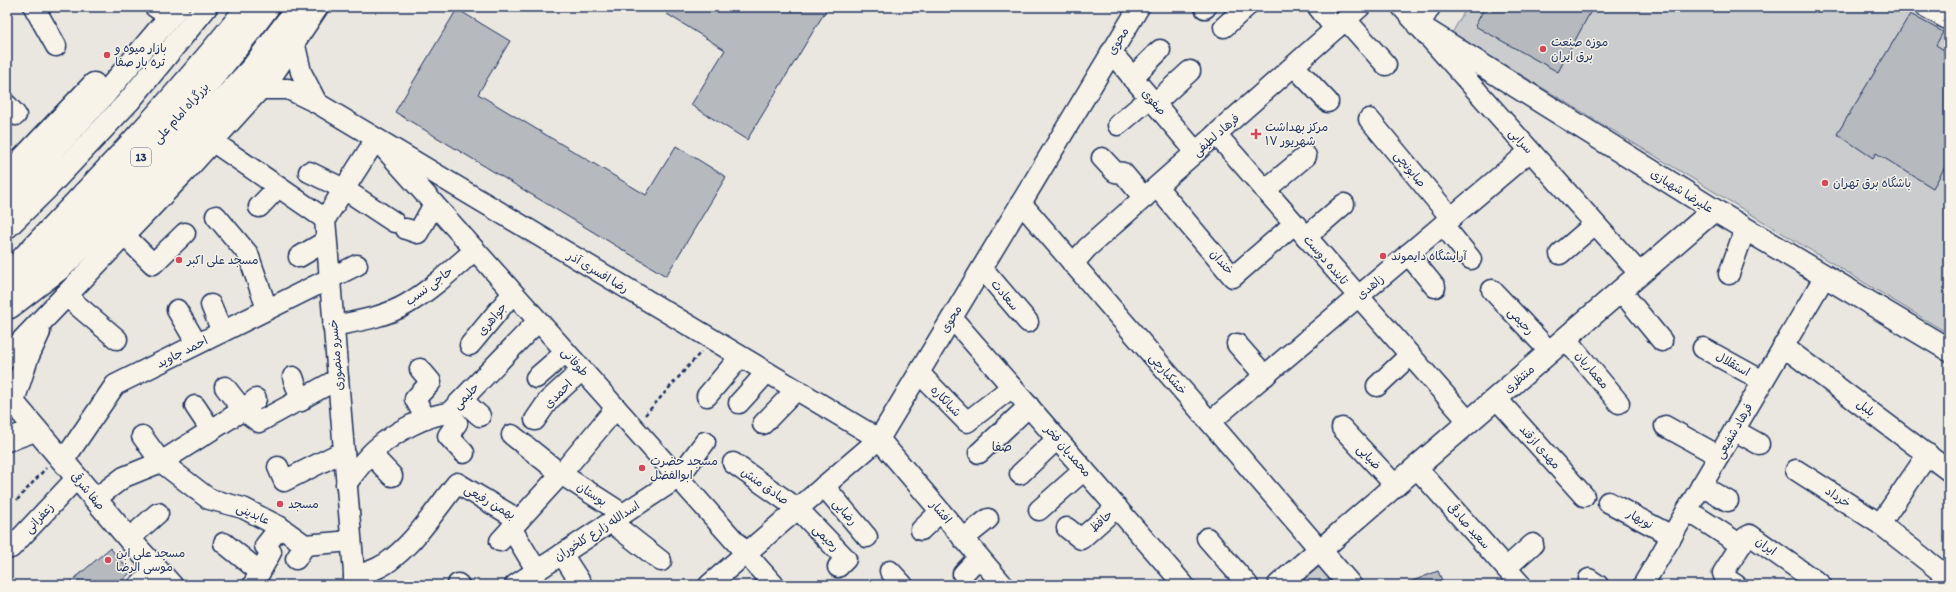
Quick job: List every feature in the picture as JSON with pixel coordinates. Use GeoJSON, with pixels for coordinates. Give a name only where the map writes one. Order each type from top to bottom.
{"type":"FeatureCollection","features":[{"type":"Feature","properties":{"kind":"main road"},"geometry":{"type":"LineString","coordinates":[[7,227],[48,188],[129,101],[206,7]]}},
{"type":"Feature","properties":{"kind":"main road","name":"بزرگراه امام علی"},"geometry":{"type":"LineString","coordinates":[[7,302],[179,116],[232,55],[268,7]]}},
{"type":"Feature","properties":{"kind":"main road"},"geometry":{"type":"LineString","coordinates":[[7,309],[62,268],[131,199],[252,68],[298,7]]}},
{"type":"Feature","properties":{"kind":"main road"},"geometry":{"type":"LineString","coordinates":[[8,355],[45,318],[259,90],[271,76],[317,7]]}},
{"type":"Feature","properties":{"kind":"main road"},"geometry":{"type":"LineString","coordinates":[[7,175],[96,82],[163,8]]}},
{"type":"Feature","properties":{"kind":"main road"},"geometry":{"type":"LineString","coordinates":[[7,208],[55,148],[104,95],[163,8]]}},
{"type":"Feature","properties":{"kind":"main road","name":"علیرضا شهبازی"},"geometry":{"type":"LineString","coordinates":[[1424,16],[1714,210],[1949,350]]}},
{"type":"Feature","properties":{"kind":"main road","name":"منتظری"},"geometry":{"type":"LineString","coordinates":[[1279,585],[1714,210]]}},
{"type":"Feature","properties":{"kind":"main road"},"geometry":{"type":"LineString","coordinates":[[9,403],[14,398],[27,358],[45,318]]}},
{"type":"Feature","properties":{"kind":"main road","name":"صفا شرقی"},"geometry":{"type":"LineString","coordinates":[[9,403],[27,433],[95,499],[155,580]]}},
{"type":"Feature","properties":{"kind":"main road","name":"صفا شرقی"},"geometry":{"type":"LineString","coordinates":[[9,403],[64,470],[126,541]]}},
{"type":"Feature","properties":{"kind":"main road"},"geometry":{"type":"LineString","coordinates":[[7,440],[27,433]]}},
{"type":"Feature","properties":{"kind":"main road","name":"خشکبارچی"},"geometry":{"type":"LineString","coordinates":[[1320,550],[1350,585]]}},
{"type":"Feature","properties":{"kind":"street"},"geometry":{"type":"LineString","coordinates":[[34,7],[56,46]]}},
{"type":"Feature","properties":{"kind":"street"},"geometry":{"type":"LineString","coordinates":[[7,255],[124,134],[192,56],[230,7]]}},
{"type":"Feature","properties":{"kind":"street"},"geometry":{"type":"LineString","coordinates":[[7,274],[191,75],[246,7]]}},
{"type":"Feature","properties":{"kind":"street","name":"محوی"},"geometry":{"type":"LineString","coordinates":[[709,585],[879,439],[1139,7]]}},
{"type":"Feature","properties":{"kind":"street"},"geometry":{"type":"LineString","coordinates":[[1224,27],[1246,7]]}},
{"type":"Feature","properties":{"kind":"street"},"geometry":{"type":"LineString","coordinates":[[1318,7],[1347,18],[1386,64]]}},
{"type":"Feature","properties":{"kind":"street","name":"سرابی"},"geometry":{"type":"LineString","coordinates":[[1402,7],[1424,16],[1530,151],[1640,274]]}},
{"type":"Feature","properties":{"kind":"street"},"geometry":{"type":"LineString","coordinates":[[1926,7],[1949,20]]}},
{"type":"Feature","properties":{"kind":"street","name":"فرهاد لطیفی"},"geometry":{"type":"LineString","coordinates":[[1073,264],[1087,248],[1347,18]]}},
{"type":"Feature","properties":{"kind":"street"},"geometry":{"type":"LineString","coordinates":[[294,41],[301,72],[317,103]]}},
{"type":"Feature","properties":{"kind":"street"},"geometry":{"type":"LineString","coordinates":[[1132,78],[1160,50]]}},
{"type":"Feature","properties":{"kind":"street","name":"صفوی"},"geometry":{"type":"LineString","coordinates":[[1111,52],[1196,152]]}},
{"type":"Feature","properties":{"kind":"street"},"geometry":{"type":"LineString","coordinates":[[1294,66],[1328,102]]}},
{"type":"Feature","properties":{"kind":"street"},"geometry":{"type":"LineString","coordinates":[[1118,125],[1190,71]]}},
{"type":"Feature","properties":{"kind":"street","name":"رضا افسری آذر"},"geometry":{"type":"LineString","coordinates":[[259,90],[288,89],[317,103],[711,340],[879,439]]}},
{"type":"Feature","properties":{"kind":"street","name":"صابونچی"},"geometry":{"type":"LineString","coordinates":[[1369,119],[1447,222],[1471,259]]}},
{"type":"Feature","properties":{"kind":"street","name":"تابنده دوست"},"geometry":{"type":"LineString","coordinates":[[1216,134],[1469,422]]}},
{"type":"Feature","properties":{"kind":"street"},"geometry":{"type":"LineString","coordinates":[[212,141],[325,219],[376,139]]}},
{"type":"Feature","properties":{"kind":"street","name":"طوفانی"},"geometry":{"type":"LineString","coordinates":[[376,139],[774,585]]}},
{"type":"Feature","properties":{"kind":"street","name":"زاهدی"},"geometry":{"type":"LineString","coordinates":[[1210,422],[1530,151]]}},
{"type":"Feature","properties":{"kind":"street"},"geometry":{"type":"LineString","coordinates":[[1265,190],[1306,156]]}},
{"type":"Feature","properties":{"kind":"street"},"geometry":{"type":"LineString","coordinates":[[1102,158],[1115,172],[1123,173],[1151,192]]}},
{"type":"Feature","properties":{"kind":"street"},"geometry":{"type":"LineString","coordinates":[[309,172],[344,189],[400,226],[418,233],[434,204]]}},
{"type":"Feature","properties":{"kind":"street"},"geometry":{"type":"LineString","coordinates":[[259,207],[278,187]]}},
{"type":"Feature","properties":{"kind":"street","name":"خندان"},"geometry":{"type":"LineString","coordinates":[[1151,192],[1234,277],[1300,230]]}},
{"type":"Feature","properties":{"kind":"street","name":"خشکبارچی"},"geometry":{"type":"LineString","coordinates":[[1021,203],[1320,550]]}},
{"type":"Feature","properties":{"kind":"street"},"geometry":{"type":"LineString","coordinates":[[1300,230],[1344,204]]}},
{"type":"Feature","properties":{"kind":"street"},"geometry":{"type":"LineString","coordinates":[[216,216],[248,254],[268,309]]}},
{"type":"Feature","properties":{"kind":"street","name":"خسرو منصوری"},"geometry":{"type":"LineString","coordinates":[[325,219],[355,581]]}},
{"type":"Feature","properties":{"kind":"street"},"geometry":{"type":"LineString","coordinates":[[1560,254],[1594,224]]}},
{"type":"Feature","properties":{"kind":"street"},"geometry":{"type":"LineString","coordinates":[[1729,274],[1745,229]]}},
{"type":"Feature","properties":{"kind":"street"},"geometry":{"type":"LineString","coordinates":[[123,234],[153,264],[185,234]]}},
{"type":"Feature","properties":{"kind":"street"},"geometry":{"type":"LineString","coordinates":[[300,257],[326,241]]}},
{"type":"Feature","properties":{"kind":"street","name":"حاجی نسب"},"geometry":{"type":"LineString","coordinates":[[333,326],[378,316],[406,304],[426,291],[475,250]]}},
{"type":"Feature","properties":{"kind":"street"},"geometry":{"type":"LineString","coordinates":[[1408,254],[1435,287]]}},
{"type":"Feature","properties":{"kind":"street","name":"احمد جاوید"},"geometry":{"type":"LineString","coordinates":[[64,470],[115,385],[357,265]]}},
{"type":"Feature","properties":{"kind":"street","name":"سعادت"},"geometry":{"type":"LineString","coordinates":[[982,268],[1028,322]]}},
{"type":"Feature","properties":{"kind":"street","name":"فرهاد شفیعی"},"geometry":{"type":"LineString","coordinates":[[1646,584],[1687,510],[1824,276]]}},
{"type":"Feature","properties":{"kind":"street","name":"رحیمی"},"geometry":{"type":"LineString","coordinates":[[1492,290],[1558,345]]}},
{"type":"Feature","properties":{"kind":"street"},"geometry":{"type":"LineString","coordinates":[[1621,290],[1662,341]]}},
{"type":"Feature","properties":{"kind":"street","name":"جواهری"},"geometry":{"type":"LineString","coordinates":[[470,346],[513,293]]}},
{"type":"Feature","properties":{"kind":"street"},"geometry":{"type":"LineString","coordinates":[[65,295],[117,339]]}},
{"type":"Feature","properties":{"kind":"street"},"geometry":{"type":"LineString","coordinates":[[211,305],[222,332]]}},
{"type":"Feature","properties":{"kind":"street"},"geometry":{"type":"LineString","coordinates":[[177,310],[197,344]]}},
{"type":"Feature","properties":{"kind":"street","name":"محمدیان فخر"},"geometry":{"type":"LineString","coordinates":[[952,318],[1184,585]]}},
{"type":"Feature","properties":{"kind":"street","name":"حلیمی"},"geometry":{"type":"LineString","coordinates":[[346,484],[377,447],[410,426],[456,407],[538,321]]}},
{"type":"Feature","properties":{"kind":"street"},"geometry":{"type":"LineString","coordinates":[[1237,344],[1265,376]]}},
{"type":"Feature","properties":{"kind":"street","name":"معماریان"},"geometry":{"type":"LineString","coordinates":[[1558,345],[1619,403]]}},
{"type":"Feature","properties":{"kind":"street","name":"بلبل"},"geometry":{"type":"LineString","coordinates":[[1783,346],[1949,470]]}},
{"type":"Feature","properties":{"kind":"street","name":"استقلال"},"geometry":{"type":"LineString","coordinates":[[1703,348],[1763,381]]}},
{"type":"Feature","properties":{"kind":"street"},"geometry":{"type":"LineString","coordinates":[[536,378],[566,352]]}},
{"type":"Feature","properties":{"kind":"street"},"geometry":{"type":"LineString","coordinates":[[1377,386],[1410,355]]}},
{"type":"Feature","properties":{"kind":"street"},"geometry":{"type":"LineString","coordinates":[[707,396],[740,357]]}},
{"type":"Feature","properties":{"kind":"street"},"geometry":{"type":"LineString","coordinates":[[420,368],[431,382],[415,399],[426,419]]}},
{"type":"Feature","properties":{"kind":"street","name":"احمدی"},"geometry":{"type":"LineString","coordinates":[[535,420],[548,402],[582,370]]}},
{"type":"Feature","properties":{"kind":"street"},"geometry":{"type":"LineString","coordinates":[[739,403],[767,372]]}},
{"type":"Feature","properties":{"kind":"street","name":"شبانکاره"},"geometry":{"type":"LineString","coordinates":[[919,373],[967,422],[1012,387]]}},
{"type":"Feature","properties":{"kind":"street"},"geometry":{"type":"LineString","coordinates":[[293,377],[301,401]]}},
{"type":"Feature","properties":{"kind":"street"},"geometry":{"type":"LineString","coordinates":[[225,387],[250,404],[259,422],[301,401],[338,379]]}},
{"type":"Feature","properties":{"kind":"street"},"geometry":{"type":"LineString","coordinates":[[763,424],[796,390]]}},
{"type":"Feature","properties":{"kind":"street","name":"مهدی ازقند"},"geometry":{"type":"LineString","coordinates":[[1496,398],[1584,496]]}},
{"type":"Feature","properties":{"kind":"street"},"geometry":{"type":"LineString","coordinates":[[95,499],[124,477],[161,462],[250,404]]}},
{"type":"Feature","properties":{"kind":"street"},"geometry":{"type":"LineString","coordinates":[[195,406],[211,430]]}},
{"type":"Feature","properties":{"kind":"street"},"geometry":{"type":"LineString","coordinates":[[979,453],[1029,406]]}},
{"type":"Feature","properties":{"kind":"street"},"geometry":{"type":"LineString","coordinates":[[464,453],[448,436],[458,423],[456,407],[480,416]]}},
{"type":"Feature","properties":{"kind":"street","name":"بهمن رفیعی"},"geometry":{"type":"LineString","coordinates":[[355,581],[393,559],[407,545],[457,483],[510,530],[561,474],[616,408]]}},
{"type":"Feature","properties":{"kind":"street"},"geometry":{"type":"LineString","coordinates":[[1665,426],[1719,456]]}},
{"type":"Feature","properties":{"kind":"street","name":"ضیایی"},"geometry":{"type":"LineString","coordinates":[[1342,428],[1395,485]]}},
{"type":"Feature","properties":{"kind":"street"},"geometry":{"type":"LineString","coordinates":[[1734,430],[1758,444]]}},
{"type":"Feature","properties":{"kind":"street","name":"بوستان"},"geometry":{"type":"LineString","coordinates":[[512,435],[617,518],[661,561]]}},
{"type":"Feature","properties":{"kind":"street","name":"عابدینی"},"geometry":{"type":"LineString","coordinates":[[142,436],[161,462],[209,499],[242,508],[280,527],[300,552],[352,541]]}},
{"type":"Feature","properties":{"kind":"street","name":"افشار"},"geometry":{"type":"LineString","coordinates":[[879,439],[1003,585]]}},
{"type":"Feature","properties":{"kind":"street"},"geometry":{"type":"LineString","coordinates":[[1020,474],[1058,439]]}},
{"type":"Feature","properties":{"kind":"street","name":"اسدالله زارع کلخوران"},"geometry":{"type":"LineString","coordinates":[[518,584],[678,478],[705,442]]}},
{"type":"Feature","properties":{"kind":"street"},"geometry":{"type":"LineString","coordinates":[[278,467],[284,481],[344,451]]}},
{"type":"Feature","properties":{"kind":"street"},"geometry":{"type":"LineString","coordinates":[[371,454],[392,476]]}},
{"type":"Feature","properties":{"kind":"street"},"geometry":{"type":"LineString","coordinates":[[1880,524],[1928,454]]}},
{"type":"Feature","properties":{"kind":"street","name":"صادق منش"},"geometry":{"type":"LineString","coordinates":[[733,463],[798,509]]}},
{"type":"Feature","properties":{"kind":"street","name":"سعید صادقی"},"geometry":{"type":"LineString","coordinates":[[1416,467],[1522,585]]}},
{"type":"Feature","properties":{"kind":"street","name":"زعفرانی"},"geometry":{"type":"LineString","coordinates":[[7,546],[11,548],[64,470]]}},
{"type":"Feature","properties":{"kind":"street"},"geometry":{"type":"LineString","coordinates":[[1039,510],[1084,470]]}},
{"type":"Feature","properties":{"kind":"street","name":"خرداد"},"geometry":{"type":"LineString","coordinates":[[1796,470],[1880,524],[1949,578]]}},
{"type":"Feature","properties":{"kind":"street","name":"رضایی"},"geometry":{"type":"LineString","coordinates":[[824,486],[852,553]]}},
{"type":"Feature","properties":{"kind":"street"},"geometry":{"type":"LineString","coordinates":[[1701,486],[1728,501]]}},
{"type":"Feature","properties":{"kind":"street","name":"نوبهار"},"geometry":{"type":"LineString","coordinates":[[1608,502],[1672,536]]}},
{"type":"Feature","properties":{"kind":"street","name":"حافظ"},"geometry":{"type":"LineString","coordinates":[[1067,528],[1081,539],[1117,507]]}},
{"type":"Feature","properties":{"kind":"street","name":"رحیمی"},"geometry":{"type":"LineString","coordinates":[[798,509],[852,553]]}},
{"type":"Feature","properties":{"kind":"street"},"geometry":{"type":"LineString","coordinates":[[1687,510],[1740,546]]}},
{"type":"Feature","properties":{"kind":"street"},"geometry":{"type":"LineString","coordinates":[[921,530],[940,512]]}},
{"type":"Feature","properties":{"kind":"street"},"geometry":{"type":"LineString","coordinates":[[126,541],[158,513]]}},
{"type":"Feature","properties":{"kind":"street"},"geometry":{"type":"LineString","coordinates":[[963,538],[988,519]]}},
{"type":"Feature","properties":{"kind":"street"},"geometry":{"type":"LineString","coordinates":[[224,543],[257,579],[271,552],[265,546],[280,527]]}},
{"type":"Feature","properties":{"kind":"street"},"geometry":{"type":"LineString","coordinates":[[510,530],[537,571]]}},
{"type":"Feature","properties":{"kind":"street","name":"ایران"},"geometry":{"type":"LineString","coordinates":[[1729,579],[1740,546],[1746,537],[1750,535],[1821,585]]}},
{"type":"Feature","properties":{"kind":"street"},"geometry":{"type":"LineString","coordinates":[[1208,538],[1248,585]]}},
{"type":"Feature","properties":{"kind":"street"},"geometry":{"type":"LineString","coordinates":[[1506,568],[1533,544]]}},
{"type":"Feature","properties":{"kind":"street"},"geometry":{"type":"LineString","coordinates":[[562,554],[582,585]]}},
{"type":"Feature","properties":{"kind":"street"},"geometry":{"type":"LineString","coordinates":[[962,574],[979,558]]}},
{"type":"Feature","properties":{"kind":"path"},"geometry":{"type":"LineString","coordinates":[[634,428],[711,340]]}},
{"type":"Feature","properties":{"kind":"path"},"geometry":{"type":"LineString","coordinates":[[16,500],[64,470]]}},
{"type":"Feature","properties":{"kind":"shaded area","name":"باشگاه برق تهران"},"geometry":{"type":"Polygon","coordinates":[[[1467,7],[1949,7],[1949,334],[1452,33],[1467,7]]]}},
{"type":"Feature","properties":{"kind":"shaded area"},"geometry":{"type":"Polygon","coordinates":[[[1319,567],[1335,585],[1298,585],[1319,567]]]}},
{"type":"Feature","properties":{"kind":"building"},"geometry":{"type":"Polygon","coordinates":[[[671,7],[828,7],[747,140],[691,105],[725,50],[667,14],[671,7]]]}},
{"type":"Feature","properties":{"kind":"building","name":"موزه صنعت برق ایران"},"geometry":{"type":"Polygon","coordinates":[[[1485,7],[1593,7],[1558,72],[1475,26],[1485,7]]]}},
{"type":"Feature","properties":{"kind":"building"},"geometry":{"type":"Polygon","coordinates":[[[457,9],[510,41],[478,94],[646,195],[676,146],[726,177],[666,276],[395,112],[457,9]]]}},
{"type":"Feature","properties":{"kind":"building"},"geometry":{"type":"Polygon","coordinates":[[[1910,14],[1943,32],[1936,45],[1949,53],[1949,160],[1933,188],[1876,153],[1873,158],[1837,134],[1910,14]]]}},
{"type":"Feature","properties":{"kind":"building","name":"مسجد علی ابن موسی الرضا"},"geometry":{"type":"Polygon","coordinates":[[[110,548],[131,572],[117,585],[67,585],[110,548]]]}},
{"type":"Feature","properties":{"kind":"building"},"geometry":{"type":"Polygon","coordinates":[[[1438,571],[1444,585],[1405,585],[1405,584],[1438,571]]]}},
{"type":"Feature","properties":{"kind":"place","name":"موزه صنعت برق ایران"},"geometry":{"type":"Point","coordinates":[1543,49]}},
{"type":"Feature","properties":{"kind":"place","name":"بازار میوه و تره بار صفا"},"geometry":{"type":"Point","coordinates":[107,55]}},
{"type":"Feature","properties":{"kind":"place","name":"مرکز بهداشت ۱۷ شهریور"},"geometry":{"type":"Point","coordinates":[1256,134]}},
{"type":"Feature","properties":{"kind":"place","name":"باشگاه برق تهران"},"geometry":{"type":"Point","coordinates":[1825,183]}},
{"type":"Feature","properties":{"kind":"place","name":"آرایشگاه دایموند"},"geometry":{"type":"Point","coordinates":[1383,256]}},
{"type":"Feature","properties":{"kind":"place","name":"مسجد علی اکبر"},"geometry":{"type":"Point","coordinates":[179,260]}},
{"type":"Feature","properties":{"kind":"place","name":"مسجد حضرت ابوالفضل"},"geometry":{"type":"Point","coordinates":[642,468]}},
{"type":"Feature","properties":{"kind":"place","name":"مسجد"},"geometry":{"type":"Point","coordinates":[280,504]}},
{"type":"Feature","properties":{"kind":"place","name":"مسجد علی ابن موسی الرضا"},"geometry":{"type":"Point","coordinates":[108,560]}},
{"type":"Feature","properties":{"kind":"district","name":"صفا"},"geometry":{"type":"Point","coordinates":[1002,446]}}]}
